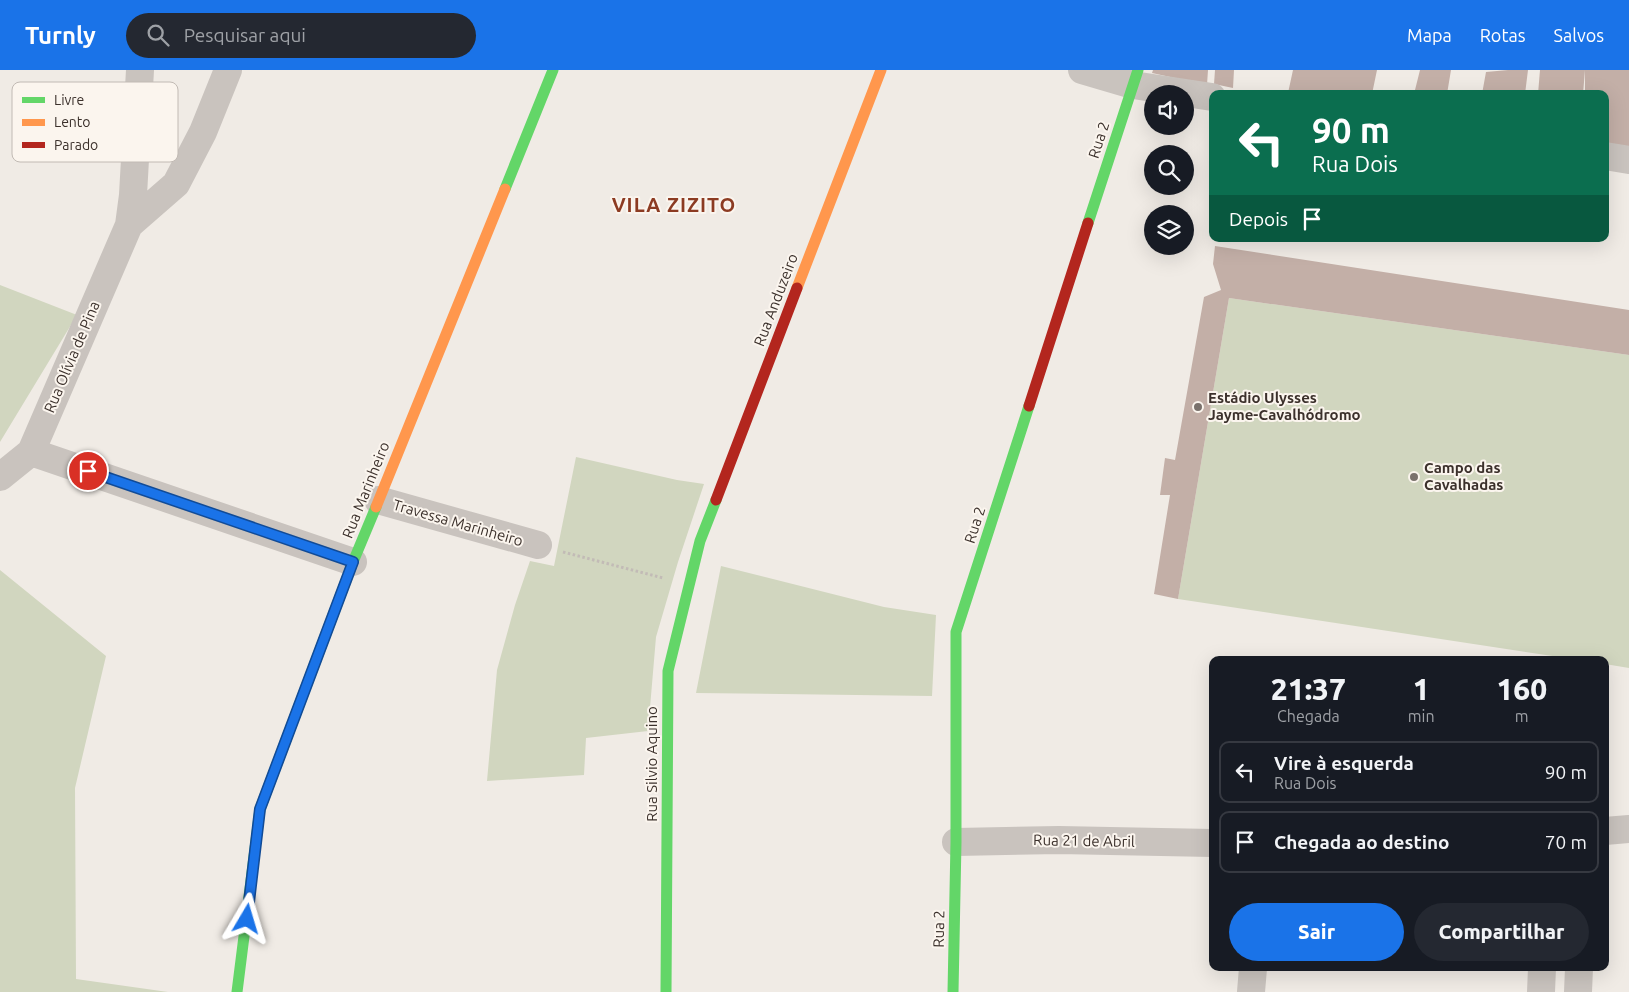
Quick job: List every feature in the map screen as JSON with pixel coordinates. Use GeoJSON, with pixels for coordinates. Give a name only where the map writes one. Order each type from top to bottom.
{"type":"FeatureCollection","features":[{"type":"Feature","properties":{"kind":"street","name":"Rua Olívia de Pina"},"geometry":{"type":"LineString","coordinates":[[129,225],[176,184],[202,132],[228,70]]}},
{"type":"Feature","properties":{"kind":"street","name":"Rua Marinheiro"},"geometry":{"type":"LineString","coordinates":[[238,992],[260,809],[353,562],[553,70]]}},
{"type":"Feature","properties":{"kind":"street","name":"Rua Anduzeiro"},"geometry":{"type":"LineString","coordinates":[[700,541],[881,70]]}},
{"type":"Feature","properties":{"kind":"street"},"geometry":{"type":"LineString","coordinates":[[1082,70],[1135,78],[1209,96]]}},
{"type":"Feature","properties":{"kind":"street","name":"Rua 2"},"geometry":{"type":"LineString","coordinates":[[953,992],[956,842],[956,632],[1135,78]]}},
{"type":"Feature","properties":{"kind":"street"},"geometry":{"type":"LineString","coordinates":[[1609,157],[1629,160]]}},
{"type":"Feature","properties":{"kind":"street","name":"Rua Olívia de Pina"},"geometry":{"type":"LineString","coordinates":[[0,477],[31,452],[129,225],[135,162]]}},
{"type":"Feature","properties":{"kind":"street"},"geometry":{"type":"LineString","coordinates":[[31,452],[353,562]]}},
{"type":"Feature","properties":{"kind":"street","name":"Travessa Marinheiro"},"geometry":{"type":"LineString","coordinates":[[378,500],[538,545]]}},
{"type":"Feature","properties":{"kind":"street","name":"Rua Silvio Aquino"},"geometry":{"type":"LineString","coordinates":[[666,992],[668,671],[700,541]]}},
{"type":"Feature","properties":{"kind":"street"},"geometry":{"type":"LineString","coordinates":[[1609,831],[1629,829]]}},
{"type":"Feature","properties":{"kind":"street","name":"Rua 21 de Abril"},"geometry":{"type":"LineString","coordinates":[[956,842],[1059,840],[1209,843]]}},
{"type":"Feature","properties":{"kind":"street"},"geometry":{"type":"LineString","coordinates":[[1251,992],[1253,971]]}},
{"type":"Feature","properties":{"kind":"street"},"geometry":{"type":"LineString","coordinates":[[1541,992],[1542,971]]}},
{"type":"Feature","properties":{"kind":"street"},"geometry":{"type":"LineString","coordinates":[[1578,971],[1578,992]]}},
{"type":"Feature","properties":{"kind":"path"},"geometry":{"type":"LineString","coordinates":[[538,545],[689,585]]}},
{"type":"Feature","properties":{"kind":"green space"},"geometry":{"type":"Polygon","coordinates":[[[0,285],[77,315],[0,442],[0,285]]]}},
{"type":"Feature","properties":{"kind":"green space","name":"Campo das Cavalhadas"},"geometry":{"type":"Polygon","coordinates":[[[1229,298],[1629,355],[1629,668],[1609,665],[1609,656],[1553,656],[1178,599],[1229,298]]]}},
{"type":"Feature","properties":{"kind":"green space"},"geometry":{"type":"Polygon","coordinates":[[[576,457],[677,480],[704,484],[656,637],[648,731],[586,738],[584,775],[487,781],[497,670],[515,605],[530,561],[554,566],[576,457]]]}},
{"type":"Feature","properties":{"kind":"green space"},"geometry":{"type":"Polygon","coordinates":[[[721,566],[884,607],[936,615],[932,696],[696,693],[721,566]]]}},
{"type":"Feature","properties":{"kind":"green space"},"geometry":{"type":"Polygon","coordinates":[[[0,570],[106,656],[75,788],[76,979],[168,992],[0,992],[0,570]]]}},
{"type":"Feature","properties":{"kind":"building"},"geometry":{"type":"Polygon","coordinates":[[[1153,70],[1208,70],[1207,85],[1152,73],[1153,70]]]}},
{"type":"Feature","properties":{"kind":"building"},"geometry":{"type":"Polygon","coordinates":[[[1215,70],[1234,70],[1233,88],[1214,84],[1215,70]]]}},
{"type":"Feature","properties":{"kind":"building"},"geometry":{"type":"Polygon","coordinates":[[[1293,70],[1377,70],[1373,90],[1289,90],[1293,70]]]}},
{"type":"Feature","properties":{"kind":"building"},"geometry":{"type":"Polygon","coordinates":[[[1420,70],[1451,70],[1448,90],[1415,90],[1420,70]]]}},
{"type":"Feature","properties":{"kind":"building"},"geometry":{"type":"Polygon","coordinates":[[[1528,70],[1526,90],[1483,90],[1486,72],[1528,70]]]}},
{"type":"Feature","properties":{"kind":"building"},"geometry":{"type":"Polygon","coordinates":[[[1540,70],[1585,70],[1583,90],[1538,90],[1540,70]]]}},
{"type":"Feature","properties":{"kind":"building"},"geometry":{"type":"Polygon","coordinates":[[[1585,70],[1629,70],[1629,147],[1609,148],[1609,90],[1585,90],[1585,70]]]}},
{"type":"Feature","properties":{"kind":"building","name":"Estádio Ulysses Jayme-Cavalhódromo"},"geometry":{"type":"Polygon","coordinates":[[[1215,246],[1629,310],[1629,355],[1229,298],[1178,599],[1154,594],[1170,495],[1160,495],[1165,458],[1175,460],[1204,297],[1221,290],[1213,264],[1215,246]]]}},
{"type":"Feature","properties":{"kind":"traffic: fast"},"geometry":{"type":"LineString","coordinates":[[505,189],[553,70]]}},
{"type":"Feature","properties":{"kind":"traffic: fast"},"geometry":{"type":"LineString","coordinates":[[1088,223],[1138,70]]}},
{"type":"Feature","properties":{"kind":"traffic: fast"},"geometry":{"type":"LineString","coordinates":[[953,992],[956,842],[956,632],[1029,406]]}},
{"type":"Feature","properties":{"kind":"traffic: fast"},"geometry":{"type":"LineString","coordinates":[[666,992],[668,671],[700,541],[716,500]]}},
{"type":"Feature","properties":{"kind":"traffic: fast"},"geometry":{"type":"LineString","coordinates":[[237,992],[260,809],[353,562],[376,507]]}},
{"type":"Feature","properties":{"kind":"traffic: slow"},"geometry":{"type":"LineString","coordinates":[[797,288],[881,70]]}},
{"type":"Feature","properties":{"kind":"traffic: slow"},"geometry":{"type":"LineString","coordinates":[[376,507],[505,189]]}},
{"type":"Feature","properties":{"kind":"traffic: jam"},"geometry":{"type":"LineString","coordinates":[[1029,406],[1088,223]]}},
{"type":"Feature","properties":{"kind":"traffic: jam"},"geometry":{"type":"LineString","coordinates":[[716,500],[797,288]]}},
{"type":"Feature","properties":{"kind":"place","name":"Estádio Ulysses Jayme-Cavalhódromo"},"geometry":{"type":"Point","coordinates":[1198,407]}},
{"type":"Feature","properties":{"kind":"place","name":"Campo das Cavalhadas"},"geometry":{"type":"Point","coordinates":[1414,477]}},
{"type":"Feature","properties":{"kind":"district","name":"VILA ZIZITO"},"geometry":{"type":"Point","coordinates":[674,205]}},
{"type":"Feature","properties":{"kind":"route"},"geometry":{"type":"LineString","coordinates":[[88,471],[353,562],[260,809],[247,919]]}}]}
